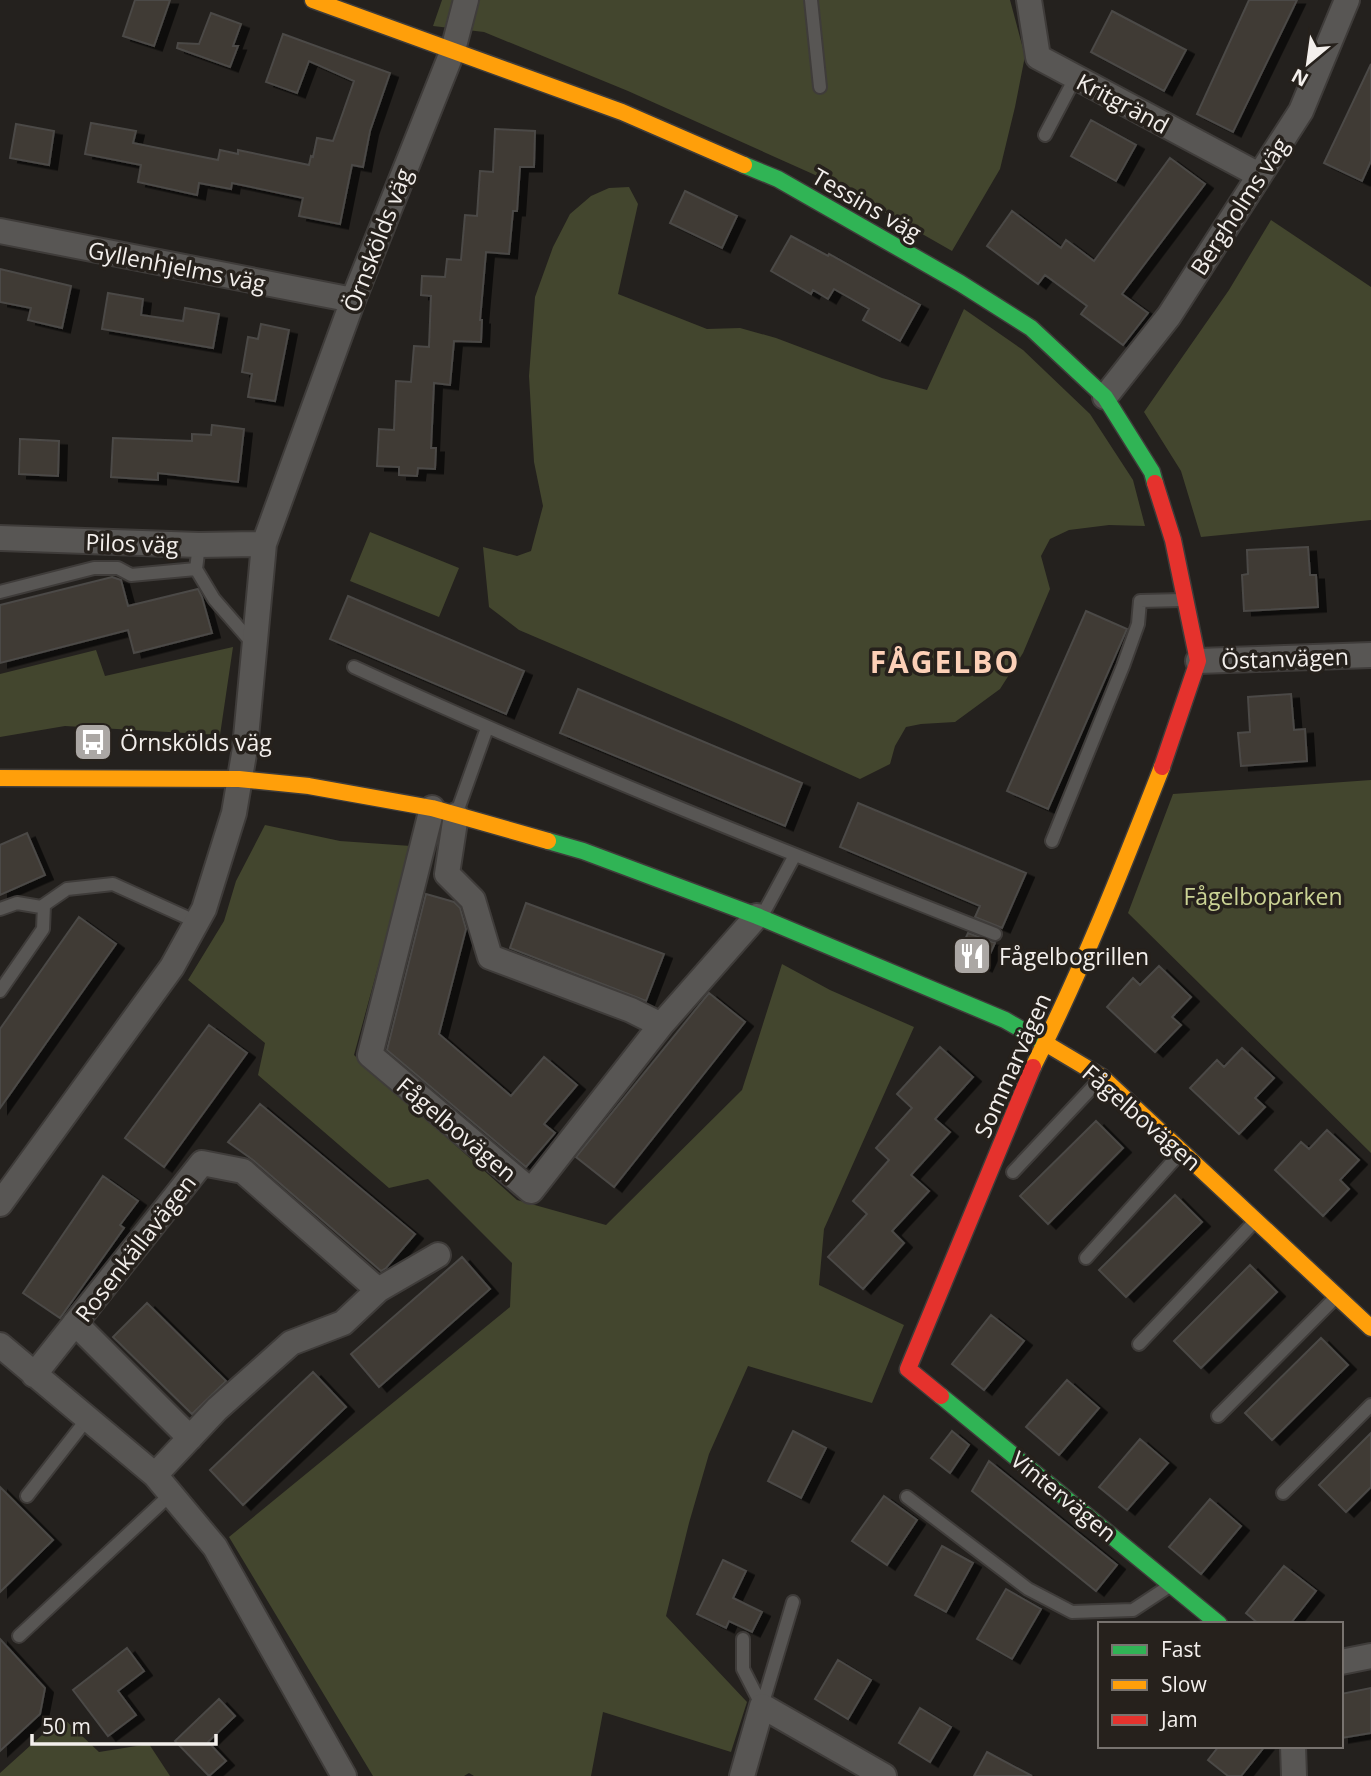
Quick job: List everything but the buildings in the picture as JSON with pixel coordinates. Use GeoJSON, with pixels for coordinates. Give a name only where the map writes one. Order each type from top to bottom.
{"type":"FeatureCollection","features":[{"type":"Feature","properties":{"kind":"street","name":"Tessins väg"},"geometry":{"type":"LineString","coordinates":[[313,0],[622,112],[778,178],[960,283],[1031,328],[1105,397],[1152,472],[1173,540],[1198,661]]}},
{"type":"Feature","properties":{"kind":"street","name":"Örnskölds väg"},"geometry":{"type":"LineString","coordinates":[[0,1204],[172,967],[204,909],[234,813],[245,748],[264,544],[353,300],[453,50],[466,0]]}},
{"type":"Feature","properties":{"kind":"street","name":"Kritgränd"},"geometry":{"type":"LineString","coordinates":[[1029,0],[1038,57],[1259,175]]}},
{"type":"Feature","properties":{"kind":"street","name":"Bergholms väg"},"geometry":{"type":"LineString","coordinates":[[1105,397],[1169,316],[1301,111],[1347,0]]}},
{"type":"Feature","properties":{"kind":"street","name":"Gyllenhjelms väg"},"geometry":{"type":"LineString","coordinates":[[0,231],[353,300]]}},
{"type":"Feature","properties":{"kind":"street","name":"Pilos väg"},"geometry":{"type":"LineString","coordinates":[[0,538],[101,541],[198,557],[264,544]]}},
{"type":"Feature","properties":{"kind":"street","name":"Östanvägen"},"geometry":{"type":"LineString","coordinates":[[1198,661],[1371,655]]}},
{"type":"Feature","properties":{"kind":"street","name":"Sommarvägen"},"geometry":{"type":"LineString","coordinates":[[908,1369],[1045,1042],[1105,913],[1171,745],[1198,661]]}},
{"type":"Feature","properties":{"kind":"street","name":"Fågelbovägen"},"geometry":{"type":"LineString","coordinates":[[0,778],[239,779],[309,786],[444,812],[583,851],[759,917],[1006,1020],[1102,1077],[1371,1328]]}},
{"type":"Feature","properties":{"kind":"street","name":"Fågelbovägen"},"geometry":{"type":"LineString","coordinates":[[444,812],[370,1055],[531,1191],[661,1025],[759,917]]}},
{"type":"Feature","properties":{"kind":"street"},"geometry":{"type":"LineString","coordinates":[[444,812],[447,874],[473,900],[490,957],[631,1010],[661,1025]]}},
{"type":"Feature","properties":{"kind":"street","name":"Rosenkällavägen"},"geometry":{"type":"LineString","coordinates":[[34,1375],[202,1163],[243,1171],[379,1290]]}},
{"type":"Feature","properties":{"kind":"street"},"geometry":{"type":"LineString","coordinates":[[155,1475],[217,1409],[291,1343],[343,1323],[379,1290],[438,1255]]}},
{"type":"Feature","properties":{"kind":"street"},"geometry":{"type":"LineString","coordinates":[[75,1323],[190,1438]]}},
{"type":"Feature","properties":{"kind":"street"},"geometry":{"type":"LineString","coordinates":[[0,1345],[155,1475],[215,1547],[344,1776]]}},
{"type":"Feature","properties":{"kind":"street","name":"Vintervägen"},"geometry":{"type":"LineString","coordinates":[[908,1369],[1217,1622]]}},
{"type":"Feature","properties":{"kind":"street"},"geometry":{"type":"LineString","coordinates":[[1343,1662],[1371,1656]]}},
{"type":"Feature","properties":{"kind":"street"},"geometry":{"type":"LineString","coordinates":[[742,1776],[762,1706],[884,1776]]}},
{"type":"Feature","properties":{"kind":"street"},"geometry":{"type":"LineString","coordinates":[[1293,1748],[1294,1776]]}},
{"type":"Feature","properties":{"kind":"lane"},"geometry":{"type":"LineString","coordinates":[[811,0],[820,87]]}},
{"type":"Feature","properties":{"kind":"lane"},"geometry":{"type":"LineString","coordinates":[[1045,135],[1075,78]]}},
{"type":"Feature","properties":{"kind":"lane"},"geometry":{"type":"LineString","coordinates":[[100,568],[101,541]]}},
{"type":"Feature","properties":{"kind":"lane"},"geometry":{"type":"LineString","coordinates":[[0,592],[100,568],[118,568],[131,575],[198,557],[214,599],[255,645]]}},
{"type":"Feature","properties":{"kind":"lane"},"geometry":{"type":"LineString","coordinates":[[1052,841],[1123,666],[1138,625],[1140,601],[1186,600]]}},
{"type":"Feature","properties":{"kind":"lane"},"geometry":{"type":"LineString","coordinates":[[354,667],[487,728],[995,934]]}},
{"type":"Feature","properties":{"kind":"lane"},"geometry":{"type":"LineString","coordinates":[[444,812],[487,728]]}},
{"type":"Feature","properties":{"kind":"lane"},"geometry":{"type":"LineString","coordinates":[[759,917],[795,855]]}},
{"type":"Feature","properties":{"kind":"lane"},"geometry":{"type":"LineString","coordinates":[[0,909],[17,903],[41,907],[67,889],[113,884],[197,922]]}},
{"type":"Feature","properties":{"kind":"lane"},"geometry":{"type":"LineString","coordinates":[[0,991],[43,929],[44,905]]}},
{"type":"Feature","properties":{"kind":"lane"},"geometry":{"type":"LineString","coordinates":[[1013,1172],[1102,1077]]}},
{"type":"Feature","properties":{"kind":"lane"},"geometry":{"type":"LineString","coordinates":[[1086,1258],[1182,1151]]}},
{"type":"Feature","properties":{"kind":"lane"},"geometry":{"type":"LineString","coordinates":[[1139,1344],[1256,1220]]}},
{"type":"Feature","properties":{"kind":"lane"},"geometry":{"type":"LineString","coordinates":[[1218,1416],[1338,1296]]}},
{"type":"Feature","properties":{"kind":"lane"},"geometry":{"type":"LineString","coordinates":[[1283,1493],[1371,1405]]}},
{"type":"Feature","properties":{"kind":"lane"},"geometry":{"type":"LineString","coordinates":[[27,1496],[87,1419]]}},
{"type":"Feature","properties":{"kind":"lane"},"geometry":{"type":"LineString","coordinates":[[19,1636],[171,1494]]}},
{"type":"Feature","properties":{"kind":"lane"},"geometry":{"type":"LineString","coordinates":[[907,1497],[1028,1589],[1072,1612],[1133,1610],[1171,1584]]}},
{"type":"Feature","properties":{"kind":"lane"},"geometry":{"type":"LineString","coordinates":[[762,1706],[793,1602]]}},
{"type":"Feature","properties":{"kind":"lane"},"geometry":{"type":"LineString","coordinates":[[743,1639],[743,1669],[762,1706]]}},
{"type":"Feature","properties":{"kind":"green space"},"geometry":{"type":"Polygon","coordinates":[[[442,0],[1010,0],[1025,56],[1000,169],[952,251],[833,183],[628,91],[484,32],[433,26],[442,0]]]}},
{"type":"Feature","properties":{"kind":"green space"},"geometry":{"type":"Polygon","coordinates":[[[629,187],[638,204],[618,294],[707,329],[740,328],[776,338],[882,378],[927,390],[964,309],[1023,350],[1090,414],[1133,480],[1145,526],[1109,525],[1069,530],[1050,539],[1041,556],[1050,589],[1023,653],[1000,689],[955,722],[906,727],[895,746],[890,764],[860,779],[519,630],[489,607],[483,547],[517,556],[531,551],[543,506],[534,462],[529,376],[535,297],[553,247],[570,214],[591,196],[609,188],[629,187]]]}},
{"type":"Feature","properties":{"kind":"green space"},"geometry":{"type":"Polygon","coordinates":[[[1271,220],[1371,287],[1371,520],[1201,537],[1181,471],[1144,412],[1229,290],[1271,220]]]}},
{"type":"Feature","properties":{"kind":"green space"},"geometry":{"type":"Polygon","coordinates":[[[370,532],[459,568],[439,617],[350,581],[370,532]]]}},
{"type":"Feature","properties":{"kind":"green space"},"geometry":{"type":"Polygon","coordinates":[[[233,647],[220,735],[65,726],[0,737],[0,674],[96,650],[105,676],[233,647]]]}},
{"type":"Feature","properties":{"kind":"green space","name":"Fågelboparken"},"geometry":{"type":"Polygon","coordinates":[[[1371,780],[1371,1153],[1128,913],[1173,794],[1371,780]]]}},
{"type":"Feature","properties":{"kind":"green space"},"geometry":{"type":"Polygon","coordinates":[[[265,825],[340,841],[411,846],[354,1055],[517,1200],[606,1225],[742,1090],[782,964],[830,990],[914,1027],[824,1229],[819,1285],[904,1325],[872,1403],[748,1366],[709,1454],[689,1523],[666,1616],[747,1702],[731,1752],[603,1712],[591,1776],[474,1776],[469,1773],[464,1776],[373,1776],[229,1537],[510,1307],[512,1263],[428,1179],[389,1188],[258,1075],[265,1043],[188,980],[224,921],[236,881],[265,825]]]}},
{"type":"Feature","properties":{"kind":"green space"},"geometry":{"type":"Polygon","coordinates":[[[62,1717],[99,1752],[149,1744],[170,1776],[0,1776],[0,1773],[62,1717]]]}},
{"type":"Feature","properties":{"kind":"traffic: fast"},"geometry":{"type":"LineString","coordinates":[[744,165],[778,179],[960,283],[1031,328],[1105,397],[1152,472],[1155,483]]}},
{"type":"Feature","properties":{"kind":"traffic: fast"},"geometry":{"type":"LineString","coordinates":[[548,841],[583,851],[757,916],[1005,1020],[1050,1046]]}},
{"type":"Feature","properties":{"kind":"traffic: fast"},"geometry":{"type":"LineString","coordinates":[[941,1396],[1217,1622]]}},
{"type":"Feature","properties":{"kind":"traffic: slow"},"geometry":{"type":"LineString","coordinates":[[313,0],[622,112],[744,165]]}},
{"type":"Feature","properties":{"kind":"traffic: slow"},"geometry":{"type":"LineString","coordinates":[[1033,1067],[1085,956],[1162,767]]}},
{"type":"Feature","properties":{"kind":"traffic: slow"},"geometry":{"type":"LineString","coordinates":[[0,778],[239,779],[309,786],[432,808],[548,841]]}},
{"type":"Feature","properties":{"kind":"traffic: slow"},"geometry":{"type":"LineString","coordinates":[[1050,1046],[1102,1077],[1371,1328]]}},
{"type":"Feature","properties":{"kind":"traffic: jam"},"geometry":{"type":"LineString","coordinates":[[1155,483],[1173,540],[1198,661],[1162,767]]}},
{"type":"Feature","properties":{"kind":"traffic: jam"},"geometry":{"type":"LineString","coordinates":[[941,1396],[908,1369],[1033,1067]]}},
{"type":"Feature","properties":{"kind":"place","name":"Örnskölds väg"},"geometry":{"type":"Point","coordinates":[93,742]}},
{"type":"Feature","properties":{"kind":"place","name":"Fågelbogrillen"},"geometry":{"type":"Point","coordinates":[972,956]}},
{"type":"Feature","properties":{"kind":"district","name":"FÅGELBO"},"geometry":{"type":"Point","coordinates":[945,661]}}]}
